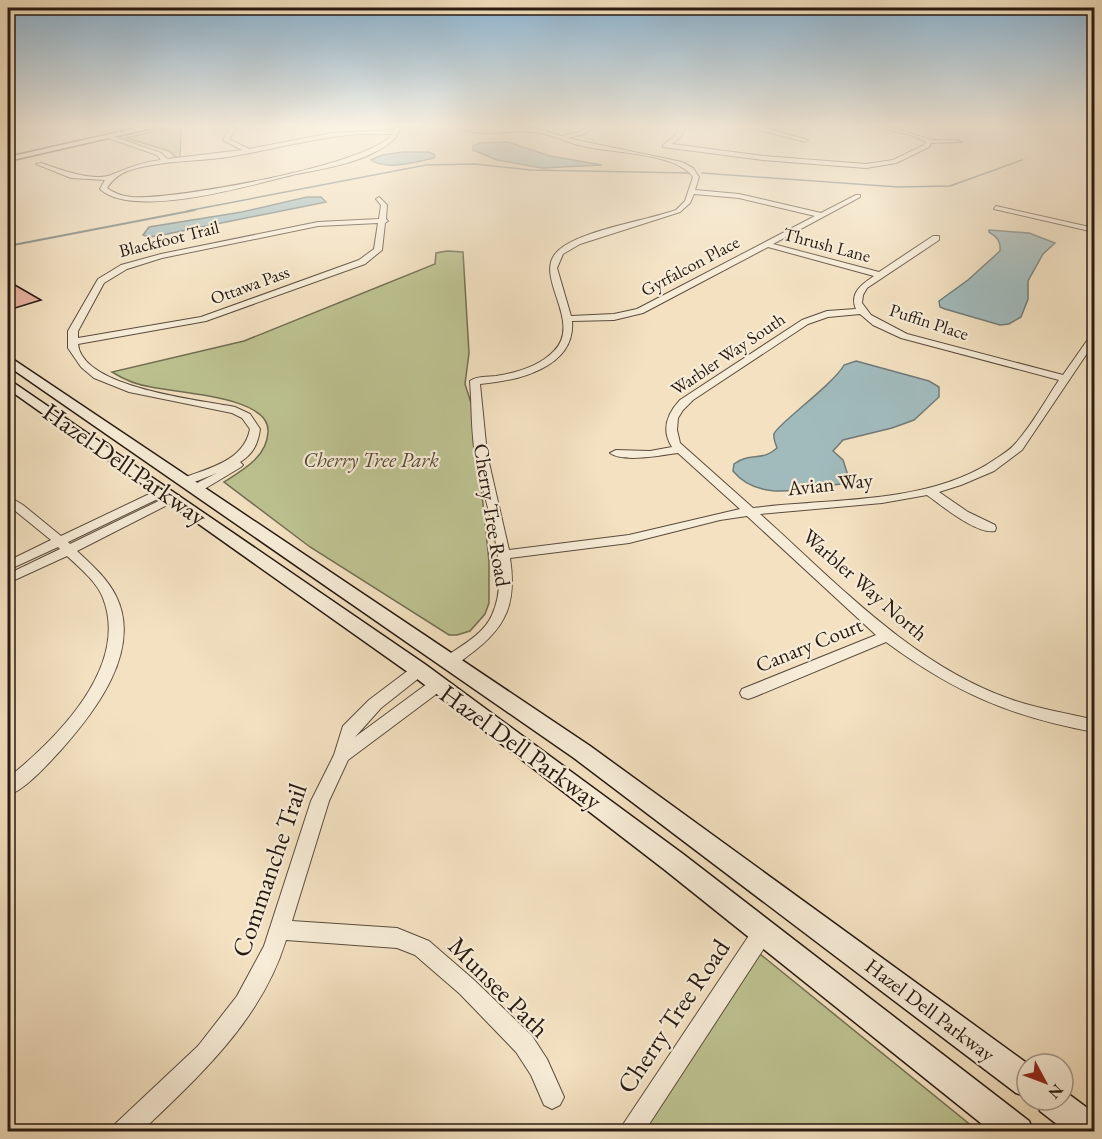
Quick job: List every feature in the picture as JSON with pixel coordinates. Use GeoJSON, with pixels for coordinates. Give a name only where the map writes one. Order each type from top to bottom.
{"type":"FeatureCollection","features":[{"type":"Feature","properties":{"kind":"main road","name":"Hazel Dell Parkway"},"geometry":{"type":"LineString","coordinates":[[8,360],[450,661],[655,804],[1015,1073]]}},
{"type":"Feature","properties":{"kind":"main road","name":"Hazel Dell Parkway"},"geometry":{"type":"LineString","coordinates":[[8,383],[428,678],[635,831],[1018,1131]]}},
{"type":"Feature","properties":{"kind":"main road"},"geometry":{"type":"LineString","coordinates":[[1068,1112],[1094,1131]]}},
{"type":"Feature","properties":{"kind":"street"},"geometry":{"type":"LineString","coordinates":[[108,179],[104,189],[112,195],[125,198],[156,198],[218,190],[264,179]]}},
{"type":"Feature","properties":{"kind":"street"},"geometry":{"type":"LineString","coordinates":[[567,319],[553,268],[555,258],[583,241],[678,211],[688,202],[695,179]]}},
{"type":"Feature","properties":{"kind":"street"},"geometry":{"type":"LineString","coordinates":[[691,192],[740,196],[822,215]]}},
{"type":"Feature","properties":{"kind":"street","name":"Gyrfalcon Place"},"geometry":{"type":"LineString","coordinates":[[567,319],[634,314],[858,196]]}},
{"type":"Feature","properties":{"kind":"street","name":"Ottawa Pass"},"geometry":{"type":"LineString","coordinates":[[72,342],[203,319],[362,262],[378,250],[384,221],[384,205],[379,199]]}},
{"type":"Feature","properties":{"kind":"street"},"geometry":{"type":"LineString","coordinates":[[996,208],[1095,230]]}},
{"type":"Feature","properties":{"kind":"street","name":"Blackfoot Trail"},"geometry":{"type":"LineString","coordinates":[[72,342],[76,321],[96,287],[108,275],[124,267],[154,257],[307,226],[384,221]]}},
{"type":"Feature","properties":{"kind":"street","name":"Puffin Place"},"geometry":{"type":"LineString","coordinates":[[936,238],[857,293],[856,301],[862,311],[878,324],[903,336],[1066,379]]}},
{"type":"Feature","properties":{"kind":"street","name":"Thrush Lane"},"geometry":{"type":"LineString","coordinates":[[766,244],[880,275]]}},
{"type":"Feature","properties":{"kind":"street","name":"Warbler Way South"},"geometry":{"type":"LineString","coordinates":[[679,449],[671,435],[673,415],[689,398],[805,322],[827,314],[862,311]]}},
{"type":"Feature","properties":{"kind":"street","name":"Cherry Tree Road"},"geometry":{"type":"LineString","coordinates":[[450,661],[486,633],[499,619],[506,601],[503,555],[481,453],[475,381],[509,378],[552,357],[560,350],[568,334],[567,319]]}},
{"type":"Feature","properties":{"kind":"street","name":"Avian Way"},"geometry":{"type":"LineString","coordinates":[[503,555],[613,543],[728,515],[931,492],[982,474],[1011,455],[1024,441],[1095,337]]}},
{"type":"Feature","properties":{"kind":"street"},"geometry":{"type":"LineString","coordinates":[[72,342],[75,354],[84,365],[108,381],[147,394],[228,408],[246,416],[253,424],[255,435],[250,448],[235,467],[192,484]]}},
{"type":"Feature","properties":{"kind":"street"},"geometry":{"type":"LineString","coordinates":[[616,453],[650,454],[679,449],[750,512]]}},
{"type":"Feature","properties":{"kind":"street"},"geometry":{"type":"LineString","coordinates":[[931,492],[964,515],[990,528]]}},
{"type":"Feature","properties":{"kind":"street"},"geometry":{"type":"LineString","coordinates":[[8,579],[63,546],[169,495]]}},
{"type":"Feature","properties":{"kind":"street"},"geometry":{"type":"LineString","coordinates":[[8,500],[96,576],[111,598],[116,623],[113,652],[98,687],[78,718],[47,754],[8,788]]}},
{"type":"Feature","properties":{"kind":"street","name":"Warbler Way North"},"geometry":{"type":"LineString","coordinates":[[750,512],[887,636],[926,664],[979,693],[1038,714],[1095,726]]}},
{"type":"Feature","properties":{"kind":"street"},"geometry":{"type":"LineString","coordinates":[[8,566],[63,546]]}},
{"type":"Feature","properties":{"kind":"street","name":"Canary Court"},"geometry":{"type":"LineString","coordinates":[[748,693],[887,636]]}},
{"type":"Feature","properties":{"kind":"street"},"geometry":{"type":"LineString","coordinates":[[342,754],[378,731],[428,678]]}},
{"type":"Feature","properties":{"kind":"street","name":"Commanche Trail"},"geometry":{"type":"LineString","coordinates":[[123,1131],[188,1073],[231,1023],[258,983],[281,930],[320,801],[342,754],[348,731],[365,712],[428,678]]}},
{"type":"Feature","properties":{"kind":"street","name":"Munsee Path"},"geometry":{"type":"LineString","coordinates":[[281,930],[397,939],[422,948],[460,980],[524,1044],[539,1067],[552,1097]]}},
{"type":"Feature","properties":{"kind":"street","name":"Cherry Tree Road"},"geometry":{"type":"LineString","coordinates":[[630,1131],[763,932]]}},
{"type":"Feature","properties":{"kind":"green space","name":"Cherry Tree Park"},"geometry":{"type":"Polygon","coordinates":[[[463,252],[469,353],[465,384],[473,409],[489,561],[489,603],[485,614],[470,631],[457,635],[449,635],[310,547],[224,482],[253,462],[267,441],[268,432],[265,420],[254,411],[220,398],[141,385],[112,372],[244,341],[435,264],[436,253],[463,252]]]}},
{"type":"Feature","properties":{"kind":"green space"},"geometry":{"type":"Polygon","coordinates":[[[752,948],[765,958],[978,1131],[630,1132],[752,948]]]}},
{"type":"Feature","properties":{"kind":"water"},"geometry":{"type":"Polygon","coordinates":[[[307,197],[321,197],[326,202],[157,236],[143,235],[149,227],[242,212],[307,197]]]}},
{"type":"Feature","properties":{"kind":"water"},"geometry":{"type":"Polygon","coordinates":[[[989,230],[1029,233],[1055,243],[1043,254],[1028,281],[1028,299],[1021,317],[1009,324],[1000,325],[940,307],[939,301],[968,280],[1000,251],[998,240],[989,230]]]}},
{"type":"Feature","properties":{"kind":"water"},"geometry":{"type":"Polygon","coordinates":[[[856,361],[929,381],[939,387],[939,397],[914,420],[843,440],[833,451],[843,460],[849,479],[841,484],[797,490],[769,490],[744,481],[733,471],[734,464],[740,460],[766,455],[777,448],[774,434],[777,430],[829,383],[844,365],[856,361]]]}},
{"type":"Feature","properties":{"kind":"building"},"geometry":{"type":"Polygon","coordinates":[[[8,281],[41,300],[15,308],[8,304],[8,281]]]}},
{"type":"Feature","properties":{"kind":"waterway"},"geometry":{"type":"LineString","coordinates":[[187,211],[352,179]]}},
{"type":"Feature","properties":{"kind":"waterway"},"geometry":{"type":"LineString","coordinates":[[788,179],[898,187],[950,186],[969,179]]}},
{"type":"Feature","properties":{"kind":"waterway"},"geometry":{"type":"LineString","coordinates":[[8,246],[195,210]]}}]}
